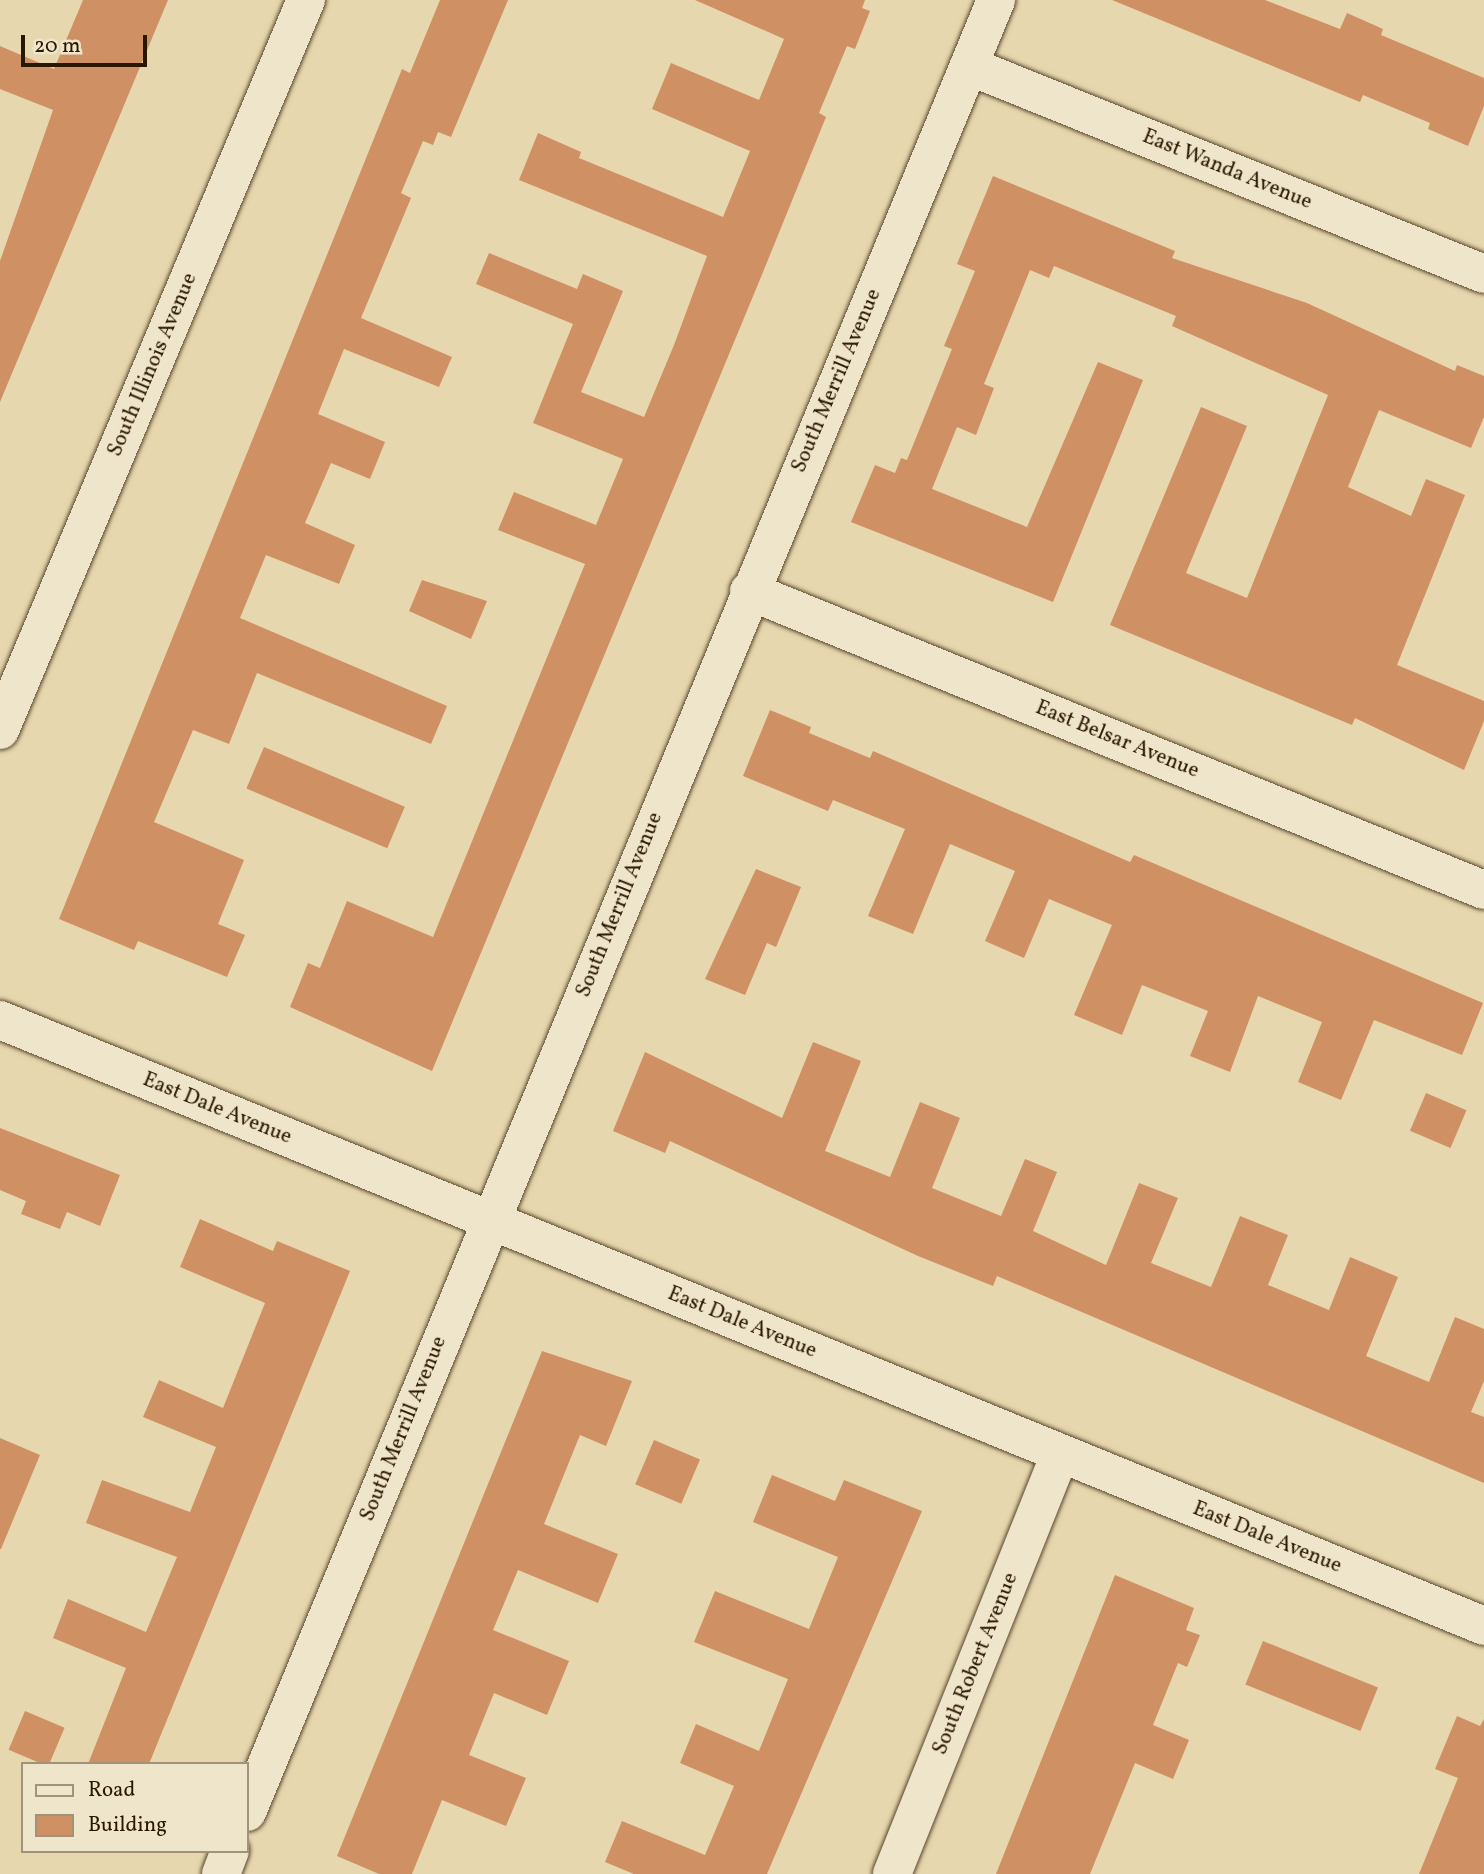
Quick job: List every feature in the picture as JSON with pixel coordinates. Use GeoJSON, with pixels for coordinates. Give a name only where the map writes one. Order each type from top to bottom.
{"type":"FeatureCollection","features":[{"type":"Feature","properties":{"kind":"street","name":"South Illinois Avenue"},"geometry":{"type":"LineString","coordinates":[[0,730],[306,0]]}},
{"type":"Feature","properties":{"kind":"street","name":"South Merrill Avenue"},"geometry":{"type":"LineString","coordinates":[[248,1810],[749,591],[996,0]]}},
{"type":"Feature","properties":{"kind":"street","name":"East Wanda Avenue"},"geometry":{"type":"LineString","coordinates":[[969,66],[1484,274]]}},
{"type":"Feature","properties":{"kind":"street","name":"East Belsar Avenue"},"geometry":{"type":"LineString","coordinates":[[749,591],[1484,890]]}},
{"type":"Feature","properties":{"kind":"street","name":"East Dale Avenue"},"geometry":{"type":"LineString","coordinates":[[0,1020],[1484,1626]]}},
{"type":"Feature","properties":{"kind":"street","name":"South Robert Avenue"},"geometry":{"type":"LineString","coordinates":[[892,1874],[1060,1454]]}},
{"type":"Feature","properties":{"kind":"street"},"geometry":{"type":"LineString","coordinates":[[221,1874],[229,1853]]}},
{"type":"Feature","properties":{"kind":"building"},"geometry":{"type":"Polygon","coordinates":[[[83,0],[168,0],[0,402],[0,261],[53,110],[0,89],[0,46],[54,69],[83,0]]]}},
{"type":"Feature","properties":{"kind":"building"},"geometry":{"type":"Polygon","coordinates":[[[440,0],[508,0],[451,137],[438,132],[433,145],[423,141],[401,193],[411,198],[361,318],[452,357],[439,387],[344,349],[318,414],[385,442],[370,479],[331,463],[305,523],[355,545],[339,584],[266,555],[240,618],[447,706],[431,744],[257,673],[229,744],[193,730],[154,822],[244,860],[218,924],[245,935],[227,977],[138,941],[134,950],[59,919],[402,69],[410,73],[440,0]]]}},
{"type":"Feature","properties":{"kind":"building"},"geometry":{"type":"Polygon","coordinates":[[[695,0],[865,0],[862,8],[870,11],[855,49],[847,46],[819,113],[826,117],[432,1071],[290,1007],[308,963],[320,968],[347,901],[433,937],[585,564],[498,530],[514,492],[596,525],[623,459],[533,423],[573,324],[476,284],[489,253],[577,289],[583,274],[623,291],[581,392],[644,417],[674,345],[707,256],[519,180],[538,133],[581,152],[579,158],[723,217],[750,151],[652,109],[671,63],[759,100],[784,39],[695,0]]]}},
{"type":"Feature","properties":{"kind":"building"},"geometry":{"type":"Polygon","coordinates":[[[1112,0],[1265,0],[1340,29],[1347,13],[1383,29],[1381,35],[1484,78],[1484,106],[1468,146],[1428,129],[1430,123],[1363,95],[1360,102],[1112,0]]]}},
{"type":"Feature","properties":{"kind":"building"},"geometry":{"type":"Polygon","coordinates":[[[993,176],[1175,251],[1172,258],[1307,303],[1455,371],[1457,365],[1484,376],[1484,417],[1471,448],[1379,410],[1348,487],[1411,516],[1426,479],[1465,495],[1397,665],[1484,701],[1484,721],[1464,770],[1355,718],[1352,725],[1110,625],[1201,407],[1247,426],[1186,573],[1247,598],[1328,395],[1172,326],[1176,316],[1054,266],[1049,278],[1030,270],[984,384],[994,388],[976,435],[957,427],[932,489],[1027,527],[1098,362],[1143,380],[1053,602],[851,522],[875,465],[895,473],[901,458],[907,460],[952,349],[944,346],[975,271],[957,264],[993,176]]]}},
{"type":"Feature","properties":{"kind":"building"},"geometry":{"type":"Polygon","coordinates":[[[422,580],[487,601],[471,639],[409,611],[422,580]]]}},
{"type":"Feature","properties":{"kind":"building"},"geometry":{"type":"Polygon","coordinates":[[[770,710],[811,727],[809,733],[870,758],[873,751],[1130,862],[1134,855],[1483,1003],[1462,1055],[1374,1020],[1341,1100],[1298,1082],[1322,1022],[1258,996],[1230,1072],[1190,1056],[1208,1011],[1142,985],[1122,1035],[1074,1015],[1112,925],[1049,899],[1024,958],[985,941],[1015,871],[950,844],[913,934],[868,916],[905,829],[833,800],[828,811],[743,776],[770,710]]]}},
{"type":"Feature","properties":{"kind":"building"},"geometry":{"type":"Polygon","coordinates":[[[264,747],[405,807],[387,848],[246,788],[264,747]]]}},
{"type":"Feature","properties":{"kind":"building"},"geometry":{"type":"Polygon","coordinates":[[[756,869],[801,887],[776,947],[767,943],[745,995],[705,979],[756,869]]]}},
{"type":"Feature","properties":{"kind":"building"},"geometry":{"type":"Polygon","coordinates":[[[813,1042],[861,1061],[825,1151],[890,1177],[920,1102],[960,1118],[932,1188],[1001,1216],[1025,1159],[1057,1172],[1033,1231],[1106,1265],[1139,1183],[1178,1198],[1151,1263],[1211,1287],[1240,1216],[1288,1235],[1268,1285],[1329,1310],[1350,1257],[1398,1277],[1366,1356],[1429,1382],[1455,1317],[1484,1329],[1484,1381],[1471,1412],[1484,1417],[1484,1483],[997,1276],[993,1286],[918,1256],[670,1141],[665,1153],[613,1131],[645,1052],[782,1118],[813,1042]]]}},
{"type":"Feature","properties":{"kind":"building"},"geometry":{"type":"Polygon","coordinates":[[[1426,1093],[1467,1110],[1450,1148],[1410,1131],[1426,1093]]]}},
{"type":"Feature","properties":{"kind":"building"},"geometry":{"type":"Polygon","coordinates":[[[0,1128],[120,1175],[100,1226],[67,1212],[60,1229],[21,1214],[26,1201],[0,1190],[0,1128]]]}},
{"type":"Feature","properties":{"kind":"building"},"geometry":{"type":"Polygon","coordinates":[[[200,1219],[273,1251],[277,1241],[350,1271],[150,1762],[89,1762],[126,1668],[53,1638],[68,1599],[146,1632],[177,1557],[86,1523],[102,1480],[190,1512],[216,1447],[143,1417],[159,1380],[223,1408],[265,1303],[180,1267],[200,1219]]]}},
{"type":"Feature","properties":{"kind":"building"},"geometry":{"type":"Polygon","coordinates":[[[542,1351],[632,1381],[606,1446],[580,1435],[544,1524],[618,1554],[598,1603],[518,1570],[493,1630],[569,1661],[547,1715],[494,1693],[469,1755],[526,1778],[506,1826],[442,1800],[412,1874],[379,1874],[337,1856],[542,1351]]]}},
{"type":"Feature","properties":{"kind":"building"},"geometry":{"type":"Polygon","coordinates":[[[0,1438],[40,1455],[1,1549],[0,1549],[0,1438]]]}},
{"type":"Feature","properties":{"kind":"building"},"geometry":{"type":"Polygon","coordinates":[[[654,1440],[700,1460],[681,1504],[635,1484],[654,1440]]]}},
{"type":"Feature","properties":{"kind":"building"},"geometry":{"type":"Polygon","coordinates":[[[772,1475],[835,1501],[844,1480],[922,1511],[767,1874],[634,1874],[605,1862],[622,1821],[705,1855],[734,1786],[680,1763],[696,1724],[759,1751],[788,1679],[694,1642],[715,1591],[809,1629],[838,1557],[753,1522],[772,1475]]]}},
{"type":"Feature","properties":{"kind":"building"},"geometry":{"type":"Polygon","coordinates":[[[1115,1575],[1194,1608],[1186,1630],[1200,1635],[1187,1667],[1178,1663],[1153,1725],[1189,1740],[1173,1779],[1135,1763],[1090,1874],[996,1874],[1115,1575]]]}},
{"type":"Feature","properties":{"kind":"building"},"geometry":{"type":"Polygon","coordinates":[[[1263,1641],[1378,1687],[1360,1731],[1245,1685],[1263,1641]]]}},
{"type":"Feature","properties":{"kind":"building"},"geometry":{"type":"Polygon","coordinates":[[[25,1711],[65,1728],[50,1762],[38,1762],[9,1750],[25,1711]]]}},
{"type":"Feature","properties":{"kind":"building"},"geometry":{"type":"Polygon","coordinates":[[[1457,1716],[1480,1726],[1484,1719],[1484,1874],[1419,1874],[1458,1778],[1435,1769],[1457,1716]]]}}]}
